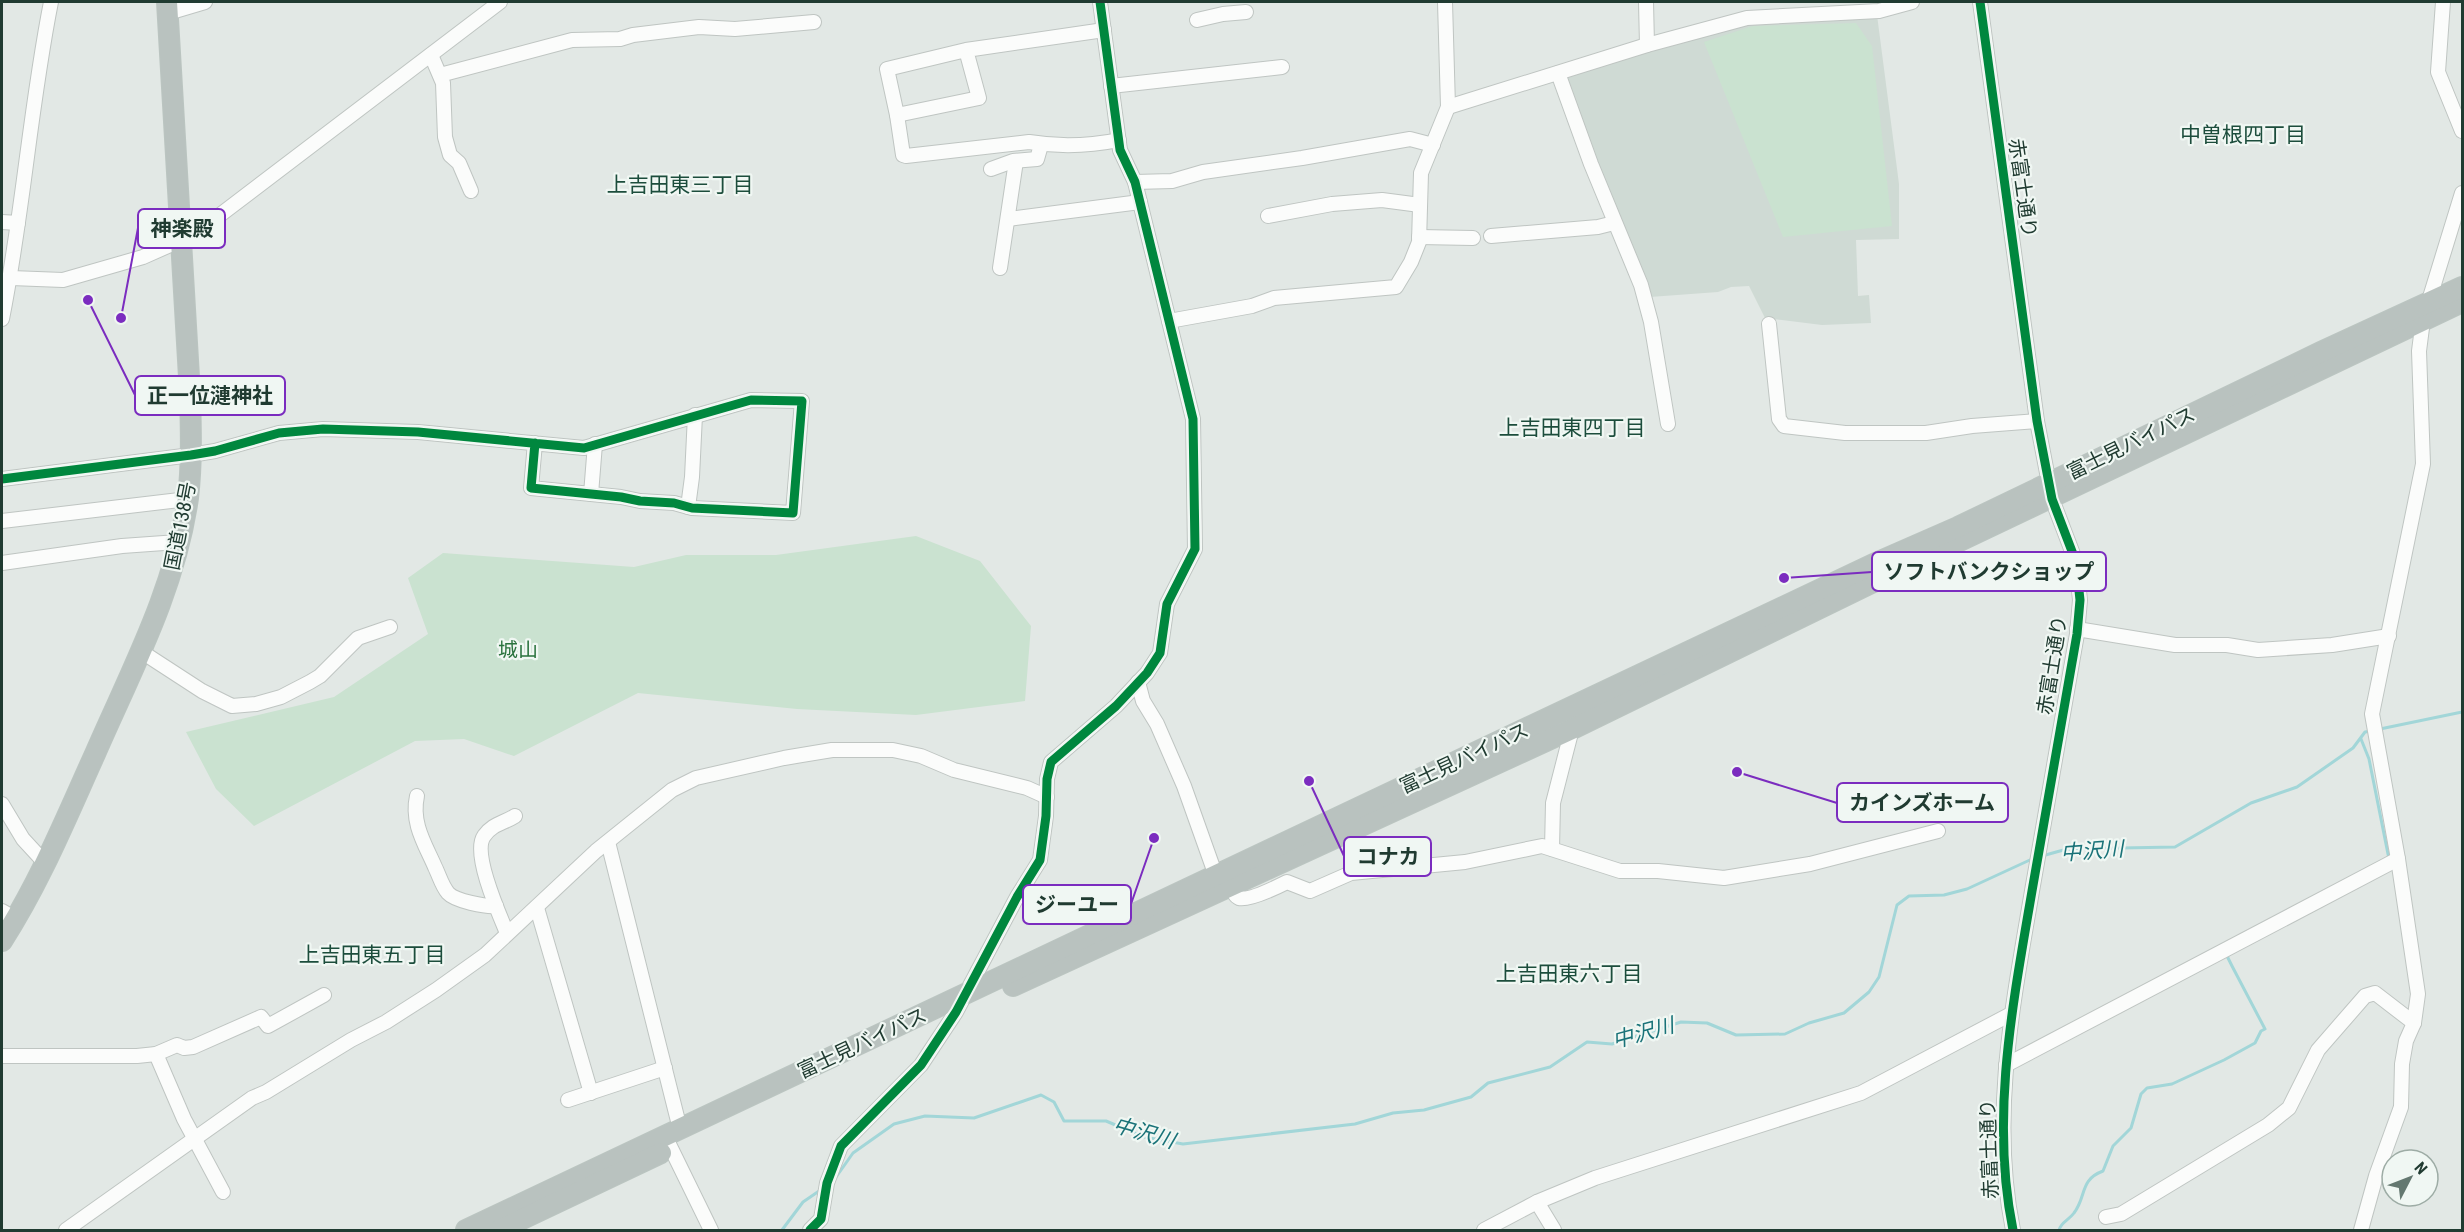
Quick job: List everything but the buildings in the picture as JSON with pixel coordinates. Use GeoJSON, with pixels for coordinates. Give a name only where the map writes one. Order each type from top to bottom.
{"type":"FeatureCollection","features":[{"type":"Feature","properties":{"kind":"highway","name":"国道138号"},"geometry":{"type":"LineString","coordinates":[[2,941],[9,915],[46,864],[142,652],[169,581],[188,499],[191,455],[190,394],[167,7]]}},
{"type":"Feature","properties":{"kind":"highway","name":"富士見バイパス"},"geometry":{"type":"LineString","coordinates":[[466,1230],[956,1012],[1224,881],[2425,311],[2463,287]]}},
{"type":"Feature","properties":{"kind":"highway","name":"富士見バイパス"},"geometry":{"type":"LineString","coordinates":[[2425,311],[2463,302]]}},
{"type":"Feature","properties":{"kind":"highway","name":"富士見バイパス"},"geometry":{"type":"LineString","coordinates":[[499,1230],[672,1138],[966,993],[1572,729],[1878,579],[2051,490]]}},
{"type":"Feature","properties":{"kind":"street"},"geometry":{"type":"LineString","coordinates":[[3,310],[11,278],[27,145],[51,2]]}},
{"type":"Feature","properties":{"kind":"street"},"geometry":{"type":"LineString","coordinates":[[167,7],[205,2]]}},
{"type":"Feature","properties":{"kind":"street"},"geometry":{"type":"LineString","coordinates":[[11,278],[63,280],[143,257],[195,234],[500,2]]}},
{"type":"Feature","properties":{"kind":"street"},"geometry":{"type":"LineString","coordinates":[[810,1230],[821,1220],[827,1183],[841,1146],[921,1065],[956,1012],[1017,897],[1040,860],[1047,779],[1052,762],[1116,706],[1160,653],[1167,604],[1196,549],[1193,419],[1135,182],[1120,150],[1100,2]]}},
{"type":"Feature","properties":{"kind":"street"},"geometry":{"type":"LineString","coordinates":[[1169,321],[1252,306],[1274,298],[1396,287],[1411,262],[1419,237],[1421,173],[1448,107],[1445,2]]}},
{"type":"Feature","properties":{"kind":"street"},"geometry":{"type":"LineString","coordinates":[[1646,2],[1647,45]]}},
{"type":"Feature","properties":{"kind":"street"},"geometry":{"type":"LineString","coordinates":[[1448,107],[1647,45],[1747,18],[1879,10],[1912,2]]}},
{"type":"Feature","properties":{"kind":"street","name":"赤富士通り"},"geometry":{"type":"LineString","coordinates":[[1980,2],[2037,421],[2051,490],[2073,554],[2080,600],[2077,629],[2011,1014],[2002,1128],[2009,1210],[2013,1230]]}},
{"type":"Feature","properties":{"kind":"street"},"geometry":{"type":"LineString","coordinates":[[2443,2],[2438,72],[2463,131]]}},
{"type":"Feature","properties":{"kind":"street"},"geometry":{"type":"LineString","coordinates":[[1197,20],[1222,8],[1246,12]]}},
{"type":"Feature","properties":{"kind":"street"},"geometry":{"type":"LineString","coordinates":[[440,75],[572,40],[620,39],[633,35],[699,27],[735,30],[814,22]]}},
{"type":"Feature","properties":{"kind":"street"},"geometry":{"type":"LineString","coordinates":[[1104,30],[966,50],[887,69],[903,155],[906,156],[1029,142],[1041,145],[1093,145],[1119,140]]}},
{"type":"Feature","properties":{"kind":"street"},"geometry":{"type":"LineString","coordinates":[[897,115],[979,98],[966,50]]}},
{"type":"Feature","properties":{"kind":"street"},"geometry":{"type":"LineString","coordinates":[[431,55],[443,83],[445,137],[450,155],[459,163],[471,190]]}},
{"type":"Feature","properties":{"kind":"street"},"geometry":{"type":"LineString","coordinates":[[1112,86],[1282,67]]}},
{"type":"Feature","properties":{"kind":"street"},"geometry":{"type":"LineString","coordinates":[[1558,73],[1614,223],[1641,285],[1651,322],[1668,424]]}},
{"type":"Feature","properties":{"kind":"street"},"geometry":{"type":"LineString","coordinates":[[1135,182],[1172,181],[1203,172],[1410,139],[1433,145]]}},
{"type":"Feature","properties":{"kind":"street"},"geometry":{"type":"LineString","coordinates":[[991,169],[1016,161],[1037,159],[1041,145]]}},
{"type":"Feature","properties":{"kind":"street"},"geometry":{"type":"LineString","coordinates":[[1000,268],[1016,161]]}},
{"type":"Feature","properties":{"kind":"street"},"geometry":{"type":"LineString","coordinates":[[2361,1230],[2376,1176],[2401,1107],[2402,1064],[2406,1041],[2414,1023],[2418,994],[2398,859],[2372,714],[2423,464],[2419,351],[2425,311],[2463,192]]}},
{"type":"Feature","properties":{"kind":"street"},"geometry":{"type":"LineString","coordinates":[[1268,216],[1332,204],[1382,200],[1420,205]]}},
{"type":"Feature","properties":{"kind":"street"},"geometry":{"type":"LineString","coordinates":[[1008,219],[1140,202]]}},
{"type":"Feature","properties":{"kind":"street"},"geometry":{"type":"LineString","coordinates":[[2,222],[18,223]]}},
{"type":"Feature","properties":{"kind":"street"},"geometry":{"type":"LineString","coordinates":[[1491,236],[1598,227],[1614,223]]}},
{"type":"Feature","properties":{"kind":"street"},"geometry":{"type":"LineString","coordinates":[[1419,237],[1473,238]]}},
{"type":"Feature","properties":{"kind":"street"},"geometry":{"type":"LineString","coordinates":[[1769,324],[1779,419],[1784,426],[1845,433],[1926,433],[1972,426],[2037,421]]}},
{"type":"Feature","properties":{"kind":"street"},"geometry":{"type":"LineString","coordinates":[[2,479],[191,455],[215,451],[279,433],[323,429],[418,432],[535,443],[584,448],[752,400],[801,401],[793,513],[688,507],[674,503],[531,488],[535,443]]}},
{"type":"Feature","properties":{"kind":"street"},"geometry":{"type":"LineString","coordinates":[[688,507],[695,415]]}},
{"type":"Feature","properties":{"kind":"street"},"geometry":{"type":"LineString","coordinates":[[591,494],[595,444]]}},
{"type":"Feature","properties":{"kind":"street"},"geometry":{"type":"LineString","coordinates":[[2,521],[188,499]]}},
{"type":"Feature","properties":{"kind":"street"},"geometry":{"type":"LineString","coordinates":[[2,563],[122,546],[178,542]]}},
{"type":"Feature","properties":{"kind":"street"},"geometry":{"type":"LineString","coordinates":[[142,652],[202,691],[232,705],[256,704],[281,697],[310,682],[320,676],[358,638],[390,627]]}},
{"type":"Feature","properties":{"kind":"street"},"geometry":{"type":"LineString","coordinates":[[2077,629],[2175,645],[2227,645],[2258,650],[2332,645],[2389,636]]}},
{"type":"Feature","properties":{"kind":"street"},"geometry":{"type":"LineString","coordinates":[[1138,682],[1143,701],[1157,724],[1224,881],[1240,899],[1251,897],[1287,882],[1310,891],[1351,873],[1465,862],[1542,846],[1620,871],[1658,871],[1724,878],[1810,864],[1938,831]]}},
{"type":"Feature","properties":{"kind":"street"},"geometry":{"type":"LineString","coordinates":[[1552,849],[1553,803],[1572,729]]}},
{"type":"Feature","properties":{"kind":"street"},"geometry":{"type":"LineString","coordinates":[[66,1230],[252,1098],[386,1022],[485,955],[608,842],[672,790],[696,778],[831,750],[893,750],[912,754],[954,770],[1027,788],[1047,797]]}},
{"type":"Feature","properties":{"kind":"street"},"geometry":{"type":"LineString","coordinates":[[417,796],[414,809],[420,835],[448,892],[457,900],[489,907],[496,906]]}},
{"type":"Feature","properties":{"kind":"street"},"geometry":{"type":"LineString","coordinates":[[2,804],[23,838],[46,864]]}},
{"type":"Feature","properties":{"kind":"street"},"geometry":{"type":"LineString","coordinates":[[507,933],[496,906],[479,849],[480,842],[492,827],[515,816]]}},
{"type":"Feature","properties":{"kind":"street"},"geometry":{"type":"LineString","coordinates":[[608,842],[665,1068],[672,1138],[711,1230]]}},
{"type":"Feature","properties":{"kind":"street"},"geometry":{"type":"LineString","coordinates":[[2006,1065],[2398,859]]}},
{"type":"Feature","properties":{"kind":"street"},"geometry":{"type":"LineString","coordinates":[[537,908],[591,1093]]}},
{"type":"Feature","properties":{"kind":"street"},"geometry":{"type":"LineString","coordinates":[[2106,1217],[2121,1214],[2268,1125],[2289,1108],[2318,1050],[2365,996],[2375,993],[2414,1023]]}},
{"type":"Feature","properties":{"kind":"street"},"geometry":{"type":"LineString","coordinates":[[2,1056],[49,1058],[156,1054],[177,1045],[184,1048],[193,1047],[261,1017],[268,1026],[324,995]]}},
{"type":"Feature","properties":{"kind":"street"},"geometry":{"type":"LineString","coordinates":[[1484,1230],[1537,1202],[1596,1178],[1861,1093],[2011,1014]]}},
{"type":"Feature","properties":{"kind":"street"},"geometry":{"type":"LineString","coordinates":[[156,1054],[195,1140],[223,1192]]}},
{"type":"Feature","properties":{"kind":"street"},"geometry":{"type":"LineString","coordinates":[[568,1100],[665,1068]]}},
{"type":"Feature","properties":{"kind":"street"},"geometry":{"type":"LineString","coordinates":[[1537,1202],[1554,1230]]}},
{"type":"Feature","properties":{"kind":"shaded area"},"geometry":{"type":"Polygon","coordinates":[[[1877,15],[1899,184],[1899,239],[1856,240],[1858,296],[1869,295],[1871,323],[1822,325],[1765,318],[1749,286],[1731,287],[1718,292],[1650,297],[1604,182],[1567,82],[1568,77],[1656,48],[1661,49],[1753,22],[1877,15]]]}},
{"type":"Feature","properties":{"kind":"green space"},"geometry":{"type":"Polygon","coordinates":[[[1856,23],[1872,46],[1892,226],[1783,237],[1704,42],[1753,26],[1856,23]]]}},
{"type":"Feature","properties":{"kind":"green space","name":"城山"},"geometry":{"type":"Polygon","coordinates":[[[916,536],[980,561],[1031,626],[1025,701],[916,715],[797,709],[638,693],[514,756],[464,739],[415,741],[254,826],[216,789],[186,732],[334,697],[428,634],[408,578],[443,553],[634,567],[686,555],[776,555],[916,536]]]}},
{"type":"Feature","properties":{"kind":"waterway","name":"中沢川"},"geometry":{"type":"LineString","coordinates":[[2380,729],[2462,712]]}},
{"type":"Feature","properties":{"kind":"waterway","name":"中沢川"},"geometry":{"type":"LineString","coordinates":[[2042,856],[2067,849],[2175,847],[2251,803],[2297,787],[2353,748],[2365,732],[2371,731]]}},
{"type":"Feature","properties":{"kind":"waterway","name":"中沢川"},"geometry":{"type":"LineString","coordinates":[[2361,739],[2369,759],[2389,859]]}},
{"type":"Feature","properties":{"kind":"waterway","name":"中沢川"},"geometry":{"type":"LineString","coordinates":[[834,1180],[853,1153],[894,1124],[925,1116],[974,1118],[1041,1095],[1054,1102],[1064,1121],[1106,1121],[1144,1137],[1183,1144],[1355,1124],[1393,1113],[1424,1110],[1471,1097],[1488,1083],[1550,1067],[1587,1042],[1612,1044],[1681,1022],[1707,1023],[1736,1035],[1785,1034],[1809,1023],[1844,1013],[1869,992],[1879,977],[1897,905],[1909,896],[1944,895],[1967,889],[2032,859]]}},
{"type":"Feature","properties":{"kind":"waterway","name":"中沢川"},"geometry":{"type":"LineString","coordinates":[[2059,1230],[2078,1207],[2090,1179],[2103,1171],[2113,1146],[2131,1128],[2141,1094],[2147,1088],[2172,1084],[2224,1060],[2255,1043],[2261,1031],[2265,1029],[2227,956],[2229,955]]}},
{"type":"Feature","properties":{"kind":"waterway","name":"中沢川"},"geometry":{"type":"LineString","coordinates":[[782,1230],[803,1202],[822,1189]]}},
{"type":"Feature","properties":{"kind":"cycle path"},"geometry":{"type":"LineString","coordinates":[[810,1230],[821,1219],[827,1183],[841,1146],[921,1065],[956,1012],[1017,897],[1040,860],[1046,816],[1047,779],[1051,762],[1116,706],[1147,673],[1160,653],[1167,604],[1195,549],[1193,419],[1135,182],[1120,150],[1100,2]]}},
{"type":"Feature","properties":{"kind":"cycle path"},"geometry":{"type":"LineString","coordinates":[[1980,2],[2037,421],[2052,499],[2073,554],[2080,600],[2077,634],[2018,975],[2007,1060],[2004,1145],[2006,1188],[2013,1230]]}},
{"type":"Feature","properties":{"kind":"cycle path"},"geometry":{"type":"LineString","coordinates":[[2,479],[191,455],[215,451],[279,433],[323,429],[418,432],[584,448],[751,400],[802,401],[793,513],[692,508],[674,503],[531,488],[535,443]]}},
{"type":"Feature","properties":{"kind":"place","name":"正一位漣神社"},"geometry":{"type":"Point","coordinates":[88,300]}},
{"type":"Feature","properties":{"kind":"place","name":"神楽殿"},"geometry":{"type":"Point","coordinates":[121,318]}},
{"type":"Feature","properties":{"kind":"place","name":"ソフトバンクショップ"},"geometry":{"type":"Point","coordinates":[1784,578]}},
{"type":"Feature","properties":{"kind":"place","name":"カインズホーム"},"geometry":{"type":"Point","coordinates":[1737,772]}},
{"type":"Feature","properties":{"kind":"place","name":"コナカ"},"geometry":{"type":"Point","coordinates":[1309,781]}},
{"type":"Feature","properties":{"kind":"place","name":"ジーユー"},"geometry":{"type":"Point","coordinates":[1154,838]}},
{"type":"Feature","properties":{"kind":"district","name":"中曽根四丁目"},"geometry":{"type":"Point","coordinates":[2243,135]}},
{"type":"Feature","properties":{"kind":"district","name":"上吉田東三丁目"},"geometry":{"type":"Point","coordinates":[680,185]}},
{"type":"Feature","properties":{"kind":"district","name":"上吉田東四丁目"},"geometry":{"type":"Point","coordinates":[1572,428]}},
{"type":"Feature","properties":{"kind":"district","name":"上吉田東五丁目"},"geometry":{"type":"Point","coordinates":[372,955]}},
{"type":"Feature","properties":{"kind":"district","name":"上吉田東六丁目"},"geometry":{"type":"Point","coordinates":[1569,974]}}]}
